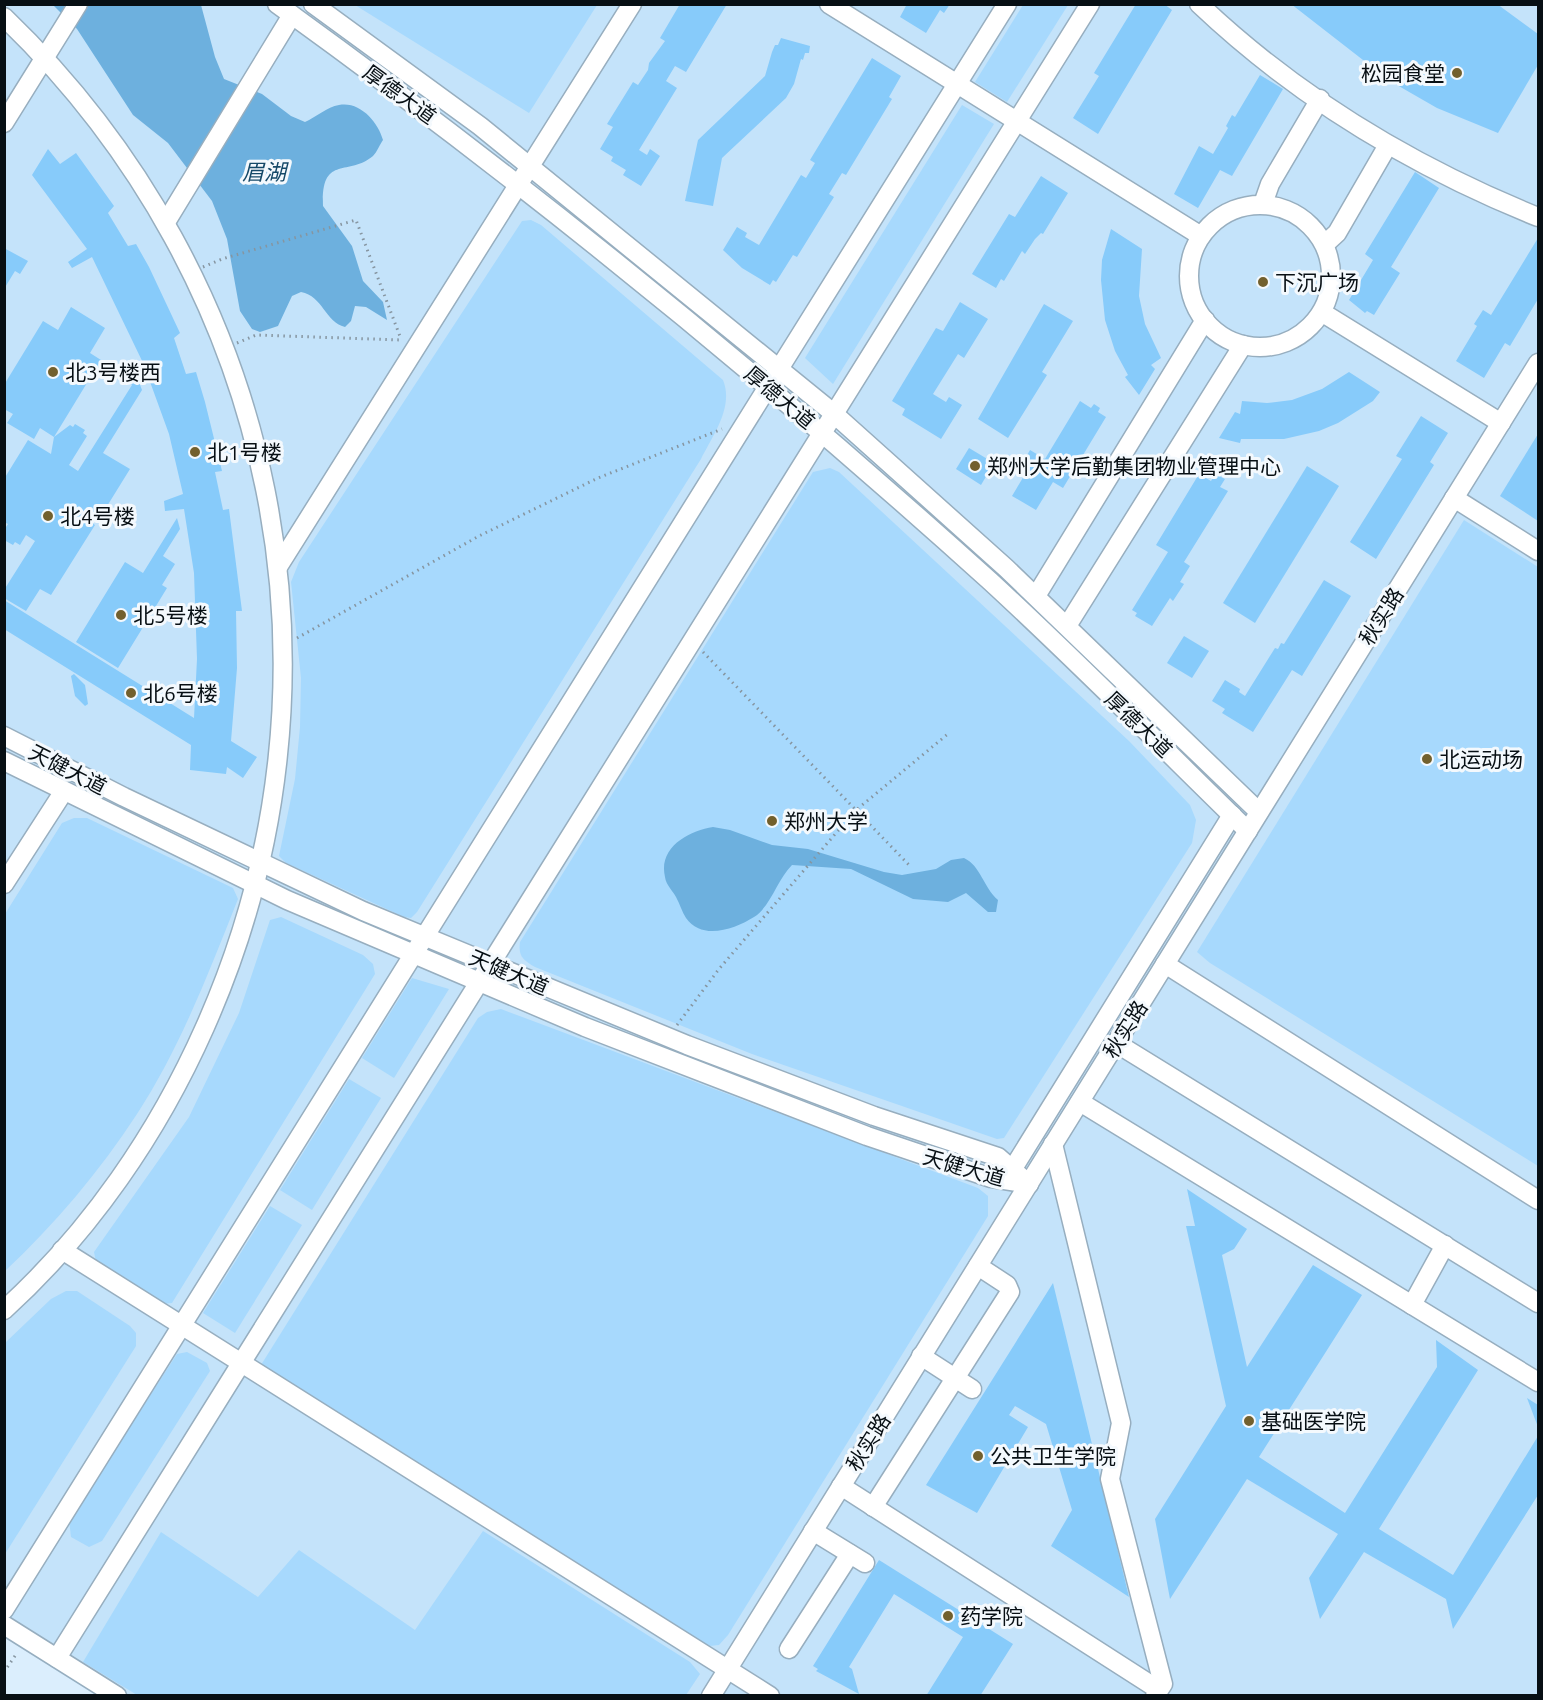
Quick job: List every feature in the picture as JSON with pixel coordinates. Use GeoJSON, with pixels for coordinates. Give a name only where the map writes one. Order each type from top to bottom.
{"type":"FeatureCollection","features":[{"type":"Feature","properties":{"kind":"lane"},"geometry":{"type":"LineString","coordinates":[[4,123],[78,4]]}},
{"type":"Feature","properties":{"kind":"lane","name":"厚德大道"},"geometry":{"type":"LineString","coordinates":[[277,4],[519,184],[823,432],[992,583],[1248,831]]}},
{"type":"Feature","properties":{"kind":"lane","name":"厚德大道"},"geometry":{"type":"LineString","coordinates":[[313,4],[530,166],[834,414],[1036,596],[1259,812]]}},
{"type":"Feature","properties":{"kind":"lane"},"geometry":{"type":"LineString","coordinates":[[278,567],[632,4]]}},
{"type":"Feature","properties":{"kind":"lane"},"geometry":{"type":"LineString","coordinates":[[829,4],[1201,237]]}},
{"type":"Feature","properties":{"kind":"lane"},"geometry":{"type":"LineString","coordinates":[[4,1610],[1007,4]]}},
{"type":"Feature","properties":{"kind":"lane"},"geometry":{"type":"LineString","coordinates":[[57,1658],[1090,4]]}},
{"type":"Feature","properties":{"kind":"lane"},"geometry":{"type":"LineString","coordinates":[[1198,4],[1274,66],[1388,145],[1539,217]]}},
{"type":"Feature","properties":{"kind":"lane"},"geometry":{"type":"LineString","coordinates":[[166,222],[292,15]]}},
{"type":"Feature","properties":{"kind":"lane"},"geometry":{"type":"LineString","coordinates":[[4,17],[45,58],[94,114],[166,222],[193,272],[225,347],[257,446],[278,567],[283,646],[279,752],[255,885],[230,967],[175,1089],[128,1166],[62,1250],[4,1310]]}},
{"type":"Feature","properties":{"kind":"lane"},"geometry":{"type":"LineString","coordinates":[[1263,204],[1270,184],[1320,99]]}},
{"type":"Feature","properties":{"kind":"lane"},"geometry":{"type":"LineString","coordinates":[[1325,244],[1337,233],[1388,145]]}},
{"type":"Feature","properties":{"kind":"lane"},"geometry":{"type":"LineString","coordinates":[[1263,204],[1273,208],[1280,207],[1298,215],[1314,228],[1325,244],[1332,277],[1323,313],[1289,341],[1265,348],[1244,345],[1229,339],[1205,320],[1195,303],[1189,277],[1193,251],[1201,237],[1217,219],[1228,212],[1263,204]]}},
{"type":"Feature","properties":{"kind":"lane"},"geometry":{"type":"LineString","coordinates":[[1323,313],[1501,423]]}},
{"type":"Feature","properties":{"kind":"lane"},"geometry":{"type":"LineString","coordinates":[[1036,596],[1205,320]]}},
{"type":"Feature","properties":{"kind":"lane"},"geometry":{"type":"LineString","coordinates":[[1067,626],[1244,345]]}},
{"type":"Feature","properties":{"kind":"lane","name":"秋实路"},"geometry":{"type":"LineString","coordinates":[[711,1695],[1539,363]]}},
{"type":"Feature","properties":{"kind":"lane"},"geometry":{"type":"LineString","coordinates":[[1454,498],[1539,551]]}},
{"type":"Feature","properties":{"kind":"lane","name":"天健大道"},"geometry":{"type":"LineString","coordinates":[[4,736],[260,863],[425,936],[668,1037],[874,1116],[998,1157],[1029,1184]]}},
{"type":"Feature","properties":{"kind":"lane","name":"天健大道"},"geometry":{"type":"LineString","coordinates":[[4,761],[255,885],[479,983],[679,1065],[867,1136],[991,1178],[1029,1184]]}},
{"type":"Feature","properties":{"kind":"lane"},"geometry":{"type":"LineString","coordinates":[[4,884],[64,791]]}},
{"type":"Feature","properties":{"kind":"lane"},"geometry":{"type":"LineString","coordinates":[[1012,1170],[1232,815]]}},
{"type":"Feature","properties":{"kind":"lane"},"geometry":{"type":"LineString","coordinates":[[1165,964],[1539,1200]]}},
{"type":"Feature","properties":{"kind":"lane"},"geometry":{"type":"LineString","coordinates":[[1116,1042],[1539,1303]]}},
{"type":"Feature","properties":{"kind":"lane"},"geometry":{"type":"LineString","coordinates":[[1080,1102],[1539,1382]]}},
{"type":"Feature","properties":{"kind":"lane"},"geometry":{"type":"LineString","coordinates":[[841,1486],[1157,1693],[1163,1684],[1110,1479],[1121,1423],[1053,1144]]}},
{"type":"Feature","properties":{"kind":"lane"},"geometry":{"type":"LineString","coordinates":[[1412,1305],[1445,1245]]}},
{"type":"Feature","properties":{"kind":"lane"},"geometry":{"type":"LineString","coordinates":[[62,1250],[770,1695]]}},
{"type":"Feature","properties":{"kind":"lane"},"geometry":{"type":"LineString","coordinates":[[873,1507],[1010,1292],[1007,1285],[978,1266]]}},
{"type":"Feature","properties":{"kind":"lane"},"geometry":{"type":"LineString","coordinates":[[921,1356],[972,1389]]}},
{"type":"Feature","properties":{"kind":"lane"},"geometry":{"type":"LineString","coordinates":[[789,1649],[857,1559],[813,1531]]}},
{"type":"Feature","properties":{"kind":"lane"},"geometry":{"type":"LineString","coordinates":[[4,1625],[117,1695]]}},
{"type":"Feature","properties":{"kind":"path"},"geometry":{"type":"LineString","coordinates":[[193,272],[222,259],[356,220],[409,359]]}},
{"type":"Feature","properties":{"kind":"path"},"geometry":{"type":"LineString","coordinates":[[225,347],[256,335],[401,340]]}},
{"type":"Feature","properties":{"kind":"path"},"geometry":{"type":"LineString","coordinates":[[283,646],[479,536],[598,478],[749,418]]}},
{"type":"Feature","properties":{"kind":"path"},"geometry":{"type":"LineString","coordinates":[[692,641],[910,866]]}},
{"type":"Feature","properties":{"kind":"path"},"geometry":{"type":"LineString","coordinates":[[668,1037],[719,969],[827,847],[855,811],[949,733]]}},
{"type":"Feature","properties":{"kind":"path"},"geometry":{"type":"LineString","coordinates":[[4,1672],[26,1638]]}},
{"type":"Feature","properties":{"kind":"shaded area","name":"郑州大学"},"geometry":{"type":"Polygon","coordinates":[[[4,5],[1538,5],[1538,1695],[97,1696],[5,1638],[4,5]]]}},
{"type":"Feature","properties":{"kind":"shaded area"},"geometry":{"type":"Polygon","coordinates":[[[355,5],[597,5],[529,113],[355,5]]]}},
{"type":"Feature","properties":{"kind":"shaded area"},"geometry":{"type":"Polygon","coordinates":[[[1023,5],[1068,5],[1007,102],[975,82],[1023,5]]]}},
{"type":"Feature","properties":{"kind":"shaded area"},"geometry":{"type":"Polygon","coordinates":[[[962,105],[994,124],[833,384],[805,358],[962,105]]]}},
{"type":"Feature","properties":{"kind":"shaded area"},"geometry":{"type":"Polygon","coordinates":[[[531,220],[541,225],[723,380],[726,390],[724,411],[701,459],[417,912],[411,918],[404,917],[286,863],[279,856],[295,779],[300,727],[301,678],[291,582],[299,562],[522,221],[531,220]]]}},
{"type":"Feature","properties":{"kind":"shaded area"},"geometry":{"type":"Polygon","coordinates":[[[830,468],[839,472],[1129,741],[1190,805],[1196,820],[1192,843],[1004,1138],[997,1139],[752,1054],[535,967],[524,960],[520,951],[520,942],[813,472],[830,468]]]}},
{"type":"Feature","properties":{"kind":"shaded area","name":"北运动场"},"geometry":{"type":"Polygon","coordinates":[[[1464,520],[1538,567],[1538,1166],[1210,963],[1197,952],[1464,520]]]}},
{"type":"Feature","properties":{"kind":"shaded area"},"geometry":{"type":"Polygon","coordinates":[[[74,818],[87,818],[233,888],[238,899],[205,982],[180,1036],[137,1114],[76,1197],[5,1271],[5,914],[62,823],[74,818]]]}},
{"type":"Feature","properties":{"kind":"shaded area"},"geometry":{"type":"Polygon","coordinates":[[[281,917],[363,955],[373,964],[375,974],[172,1303],[162,1304],[96,1262],[94,1252],[189,1117],[239,1013],[270,920],[281,917]]]}},
{"type":"Feature","properties":{"kind":"shaded area"},"geometry":{"type":"Polygon","coordinates":[[[412,978],[449,989],[394,1078],[362,1058],[412,978]]]}},
{"type":"Feature","properties":{"kind":"shaded area"},"geometry":{"type":"Polygon","coordinates":[[[501,1009],[978,1188],[988,1196],[988,1216],[728,1635],[719,1645],[709,1646],[261,1365],[478,1018],[487,1012],[501,1009]]]}},
{"type":"Feature","properties":{"kind":"shaded area"},"geometry":{"type":"Polygon","coordinates":[[[349,1079],[381,1098],[312,1210],[280,1190],[349,1079]]]}},
{"type":"Feature","properties":{"kind":"shaded area"},"geometry":{"type":"Polygon","coordinates":[[[270,1206],[302,1225],[235,1333],[203,1313],[270,1206]]]}},
{"type":"Feature","properties":{"kind":"shaded area"},"geometry":{"type":"Polygon","coordinates":[[[66,1291],[77,1291],[130,1326],[136,1333],[136,1346],[5,1554],[5,1343],[51,1299],[66,1291]]]}},
{"type":"Feature","properties":{"kind":"shaded area"},"geometry":{"type":"Polygon","coordinates":[[[187,1352],[207,1363],[210,1371],[102,1541],[89,1547],[71,1537],[69,1520],[177,1354],[187,1352]]]}},
{"type":"Feature","properties":{"kind":"shaded area"},"geometry":{"type":"Polygon","coordinates":[[[483,1531],[690,1662],[700,1674],[686,1695],[137,1695],[83,1662],[161,1532],[258,1597],[299,1550],[415,1630],[483,1531]]]}},
{"type":"Feature","properties":{"kind":"water","name":"眉湖"},"geometry":{"type":"Polygon","coordinates":[[[53,5],[201,5],[215,57],[224,79],[262,94],[291,116],[305,122],[339,105],[354,106],[367,114],[377,126],[383,140],[373,156],[364,162],[331,173],[326,179],[323,206],[352,246],[363,281],[383,302],[387,320],[366,307],[355,306],[351,321],[345,327],[333,320],[314,298],[301,292],[292,296],[278,326],[260,332],[252,329],[240,311],[227,239],[212,201],[168,143],[133,115],[77,29],[53,5]]]}},
{"type":"Feature","properties":{"kind":"water"},"geometry":{"type":"Polygon","coordinates":[[[713,827],[730,830],[772,845],[808,849],[884,872],[902,875],[936,869],[951,860],[964,858],[974,866],[998,900],[996,912],[988,912],[966,893],[948,902],[913,899],[851,869],[792,865],[765,906],[754,917],[728,929],[710,931],[701,929],[686,918],[667,883],[664,866],[666,857],[677,842],[694,832],[713,827]]]}},
{"type":"Feature","properties":{"kind":"building"},"geometry":{"type":"Polygon","coordinates":[[[680,4],[727,4],[686,72],[675,66],[666,81],[677,88],[639,150],[647,155],[650,149],[660,156],[641,186],[623,175],[626,170],[611,161],[613,157],[600,149],[613,127],[607,124],[633,82],[638,85],[648,70],[649,63],[665,41],[660,38],[680,4]]]}},
{"type":"Feature","properties":{"kind":"building"},"geometry":{"type":"Polygon","coordinates":[[[907,4],[950,4],[944,13],[940,10],[926,33],[900,17],[907,4]]]}},
{"type":"Feature","properties":{"kind":"building"},"geometry":{"type":"Polygon","coordinates":[[[1136,4],[1164,4],[1172,10],[1098,134],[1073,118],[1099,76],[1094,73],[1136,4]]]}},
{"type":"Feature","properties":{"kind":"building","name":"松园食堂"},"geometry":{"type":"Polygon","coordinates":[[[1291,4],[1497,4],[1538,34],[1538,65],[1498,133],[1437,108],[1390,81],[1291,4]]]}},
{"type":"Feature","properties":{"kind":"building"},"geometry":{"type":"Polygon","coordinates":[[[781,38],[810,46],[809,53],[805,53],[803,60],[801,59],[794,84],[786,98],[722,158],[713,206],[685,201],[698,140],[765,76],[772,52],[781,38]]]}},
{"type":"Feature","properties":{"kind":"building"},"geometry":{"type":"Polygon","coordinates":[[[872,58],[901,76],[889,97],[892,99],[846,175],[842,173],[829,194],[834,197],[797,257],[793,255],[776,282],[773,280],[770,285],[742,268],[723,250],[737,227],[747,233],[745,237],[759,245],[801,175],[806,178],[815,163],[810,160],[872,58]]]}},
{"type":"Feature","properties":{"kind":"building"},"geometry":{"type":"Polygon","coordinates":[[[1260,75],[1283,89],[1232,176],[1220,170],[1198,208],[1174,194],[1199,146],[1213,154],[1228,128],[1226,126],[1232,115],[1235,117],[1260,75]]]}},
{"type":"Feature","properties":{"kind":"building"},"geometry":{"type":"Polygon","coordinates":[[[48,149],[60,164],[76,153],[114,206],[108,213],[128,246],[136,244],[180,333],[174,338],[186,374],[196,372],[222,471],[215,472],[223,510],[229,509],[242,611],[236,611],[237,668],[231,741],[257,757],[243,778],[227,767],[226,774],[190,770],[191,745],[4,629],[4,600],[194,718],[197,659],[194,573],[184,509],[165,511],[164,501],[183,494],[169,434],[149,379],[139,382],[142,390],[103,453],[130,469],[104,511],[98,507],[89,521],[95,525],[51,595],[40,589],[26,611],[4,598],[4,590],[35,541],[26,535],[20,545],[15,542],[13,545],[4,540],[4,530],[8,524],[4,522],[4,479],[28,440],[51,454],[54,437],[75,424],[85,430],[83,433],[87,436],[69,465],[78,471],[132,385],[126,377],[145,367],[92,257],[72,268],[68,262],[87,249],[32,175],[48,149]]]}},
{"type":"Feature","properties":{"kind":"building"},"geometry":{"type":"Polygon","coordinates":[[[1415,172],[1439,188],[1391,267],[1400,273],[1374,315],[1367,311],[1365,313],[1349,300],[1373,260],[1365,254],[1415,172]]]}},
{"type":"Feature","properties":{"kind":"building"},"geometry":{"type":"Polygon","coordinates":[[[1041,176],[1068,193],[1043,234],[1041,233],[1035,239],[1025,254],[1022,251],[1004,281],[1001,279],[996,288],[972,274],[1009,214],[1015,217],[1041,176]]]}},
{"type":"Feature","properties":{"kind":"building"},"geometry":{"type":"Polygon","coordinates":[[[1111,229],[1142,249],[1139,296],[1145,324],[1161,358],[1151,365],[1155,369],[1139,395],[1125,377],[1128,375],[1115,351],[1105,320],[1101,280],[1102,260],[1111,229]]]}},
{"type":"Feature","properties":{"kind":"building"},"geometry":{"type":"Polygon","coordinates":[[[1538,238],[1538,299],[1510,346],[1505,343],[1484,378],[1456,361],[1477,326],[1474,324],[1483,310],[1491,315],[1538,238]]]}},
{"type":"Feature","properties":{"kind":"building"},"geometry":{"type":"Polygon","coordinates":[[[4,248],[28,261],[20,274],[15,271],[4,289],[4,248]]]}},
{"type":"Feature","properties":{"kind":"building"},"geometry":{"type":"Polygon","coordinates":[[[960,302],[988,319],[964,358],[958,354],[933,394],[946,402],[949,397],[962,405],[941,439],[902,415],[905,409],[892,401],[936,328],[943,331],[960,302]]]}},
{"type":"Feature","properties":{"kind":"building"},"geometry":{"type":"Polygon","coordinates":[[[1044,304],[1073,321],[1042,372],[1047,375],[1008,438],[978,419],[1044,304]]]}},
{"type":"Feature","properties":{"kind":"building","name":"北3号楼西"},"geometry":{"type":"Polygon","coordinates":[[[71,307],[105,328],[90,353],[101,360],[54,437],[40,428],[34,439],[7,423],[13,414],[4,409],[4,385],[43,321],[58,330],[71,307]]]}},
{"type":"Feature","properties":{"kind":"building"},"geometry":{"type":"Polygon","coordinates":[[[1349,372],[1380,392],[1373,401],[1338,423],[1319,431],[1284,439],[1241,439],[1240,443],[1219,438],[1235,412],[1240,414],[1242,401],[1267,403],[1292,400],[1322,389],[1349,372]]]}},
{"type":"Feature","properties":{"kind":"building"},"geometry":{"type":"Polygon","coordinates":[[[1080,401],[1091,408],[1094,404],[1100,408],[1098,412],[1106,417],[1063,488],[1053,482],[1036,510],[1012,496],[1030,466],[1023,462],[1030,450],[1045,459],[1080,401]]]}},
{"type":"Feature","properties":{"kind":"building"},"geometry":{"type":"Polygon","coordinates":[[[1421,416],[1448,433],[1430,462],[1434,465],[1376,559],[1350,542],[1402,459],[1396,456],[1421,416]]]}},
{"type":"Feature","properties":{"kind":"building"},"geometry":{"type":"Polygon","coordinates":[[[1538,434],[1538,521],[1500,496],[1538,434]]]}},
{"type":"Feature","properties":{"kind":"building","name":"郑州大学后勤集团物业管理中心"},"geometry":{"type":"Polygon","coordinates":[[[969,448],[994,463],[981,485],[956,469],[969,448]]]}},
{"type":"Feature","properties":{"kind":"building"},"geometry":{"type":"Polygon","coordinates":[[[1307,466],[1339,486],[1255,623],[1223,603],[1307,466]]]}},
{"type":"Feature","properties":{"kind":"building"},"geometry":{"type":"Polygon","coordinates":[[[1199,474],[1211,481],[1215,474],[1225,479],[1220,487],[1228,491],[1184,562],[1190,566],[1180,582],[1184,584],[1173,601],[1170,598],[1152,626],[1135,616],[1137,613],[1132,610],[1168,552],[1156,545],[1199,474]]]}},
{"type":"Feature","properties":{"kind":"building","name":"北5号楼"},"geometry":{"type":"Polygon","coordinates":[[[177,518],[180,529],[163,556],[175,564],[162,585],[167,588],[118,668],[76,642],[125,562],[143,573],[177,518]]]}},
{"type":"Feature","properties":{"kind":"building"},"geometry":{"type":"Polygon","coordinates":[[[1324,580],[1351,596],[1302,676],[1292,670],[1253,732],[1222,713],[1225,709],[1212,701],[1225,680],[1240,689],[1239,692],[1245,696],[1275,648],[1278,649],[1281,643],[1284,644],[1324,580]]]}},
{"type":"Feature","properties":{"kind":"building"},"geometry":{"type":"Polygon","coordinates":[[[1184,636],[1209,651],[1192,678],[1167,663],[1184,636]]]}},
{"type":"Feature","properties":{"kind":"building"},"geometry":{"type":"Polygon","coordinates":[[[74,674],[85,685],[88,704],[85,706],[75,696],[71,676],[74,674]]]}},
{"type":"Feature","properties":{"kind":"building","name":"基础医学院"},"geometry":{"type":"Polygon","coordinates":[[[1187,1189],[1247,1229],[1234,1249],[1222,1255],[1247,1367],[1313,1265],[1362,1295],[1259,1457],[1345,1513],[1437,1367],[1436,1340],[1478,1370],[1379,1529],[1453,1575],[1538,1436],[1538,1495],[1453,1629],[1446,1599],[1364,1552],[1320,1619],[1309,1578],[1338,1534],[1247,1479],[1170,1599],[1155,1519],[1226,1406],[1186,1226],[1195,1226],[1187,1189]]]}},
{"type":"Feature","properties":{"kind":"building","name":"公共卫生学院"},"geometry":{"type":"Polygon","coordinates":[[[1053,1283],[1129,1597],[1051,1546],[1072,1510],[1046,1424],[1015,1406],[1009,1415],[1028,1427],[977,1513],[926,1485],[1053,1283]]]}},
{"type":"Feature","properties":{"kind":"building"},"geometry":{"type":"Polygon","coordinates":[[[1527,1398],[1538,1405],[1538,1427],[1527,1398]]]}},
{"type":"Feature","properties":{"kind":"building","name":"药学院"},"geometry":{"type":"Polygon","coordinates":[[[879,1560],[1013,1644],[980,1696],[926,1696],[963,1637],[894,1594],[849,1667],[852,1669],[859,1694],[816,1671],[818,1669],[813,1666],[879,1560]]]}},
{"type":"Feature","properties":{"kind":"place","name":"松园食堂"},"geometry":{"type":"Point","coordinates":[1457,73]}},
{"type":"Feature","properties":{"kind":"place","name":"下沉广场"},"geometry":{"type":"Point","coordinates":[1263,282]}},
{"type":"Feature","properties":{"kind":"place","name":"北3号楼西"},"geometry":{"type":"Point","coordinates":[53,372]}},
{"type":"Feature","properties":{"kind":"place","name":"北1号楼"},"geometry":{"type":"Point","coordinates":[195,452]}},
{"type":"Feature","properties":{"kind":"place","name":"郑州大学后勤集团物业管理中心"},"geometry":{"type":"Point","coordinates":[975,466]}},
{"type":"Feature","properties":{"kind":"place","name":"北4号楼"},"geometry":{"type":"Point","coordinates":[48,516]}},
{"type":"Feature","properties":{"kind":"place","name":"北5号楼"},"geometry":{"type":"Point","coordinates":[121,615]}},
{"type":"Feature","properties":{"kind":"place","name":"北6号楼"},"geometry":{"type":"Point","coordinates":[131,693]}},
{"type":"Feature","properties":{"kind":"place","name":"北运动场"},"geometry":{"type":"Point","coordinates":[1427,759]}},
{"type":"Feature","properties":{"kind":"place","name":"郑州大学"},"geometry":{"type":"Point","coordinates":[772,821]}},
{"type":"Feature","properties":{"kind":"place","name":"基础医学院"},"geometry":{"type":"Point","coordinates":[1249,1421]}},
{"type":"Feature","properties":{"kind":"place","name":"公共卫生学院"},"geometry":{"type":"Point","coordinates":[978,1456]}},
{"type":"Feature","properties":{"kind":"place","name":"药学院"},"geometry":{"type":"Point","coordinates":[948,1616]}}]}
